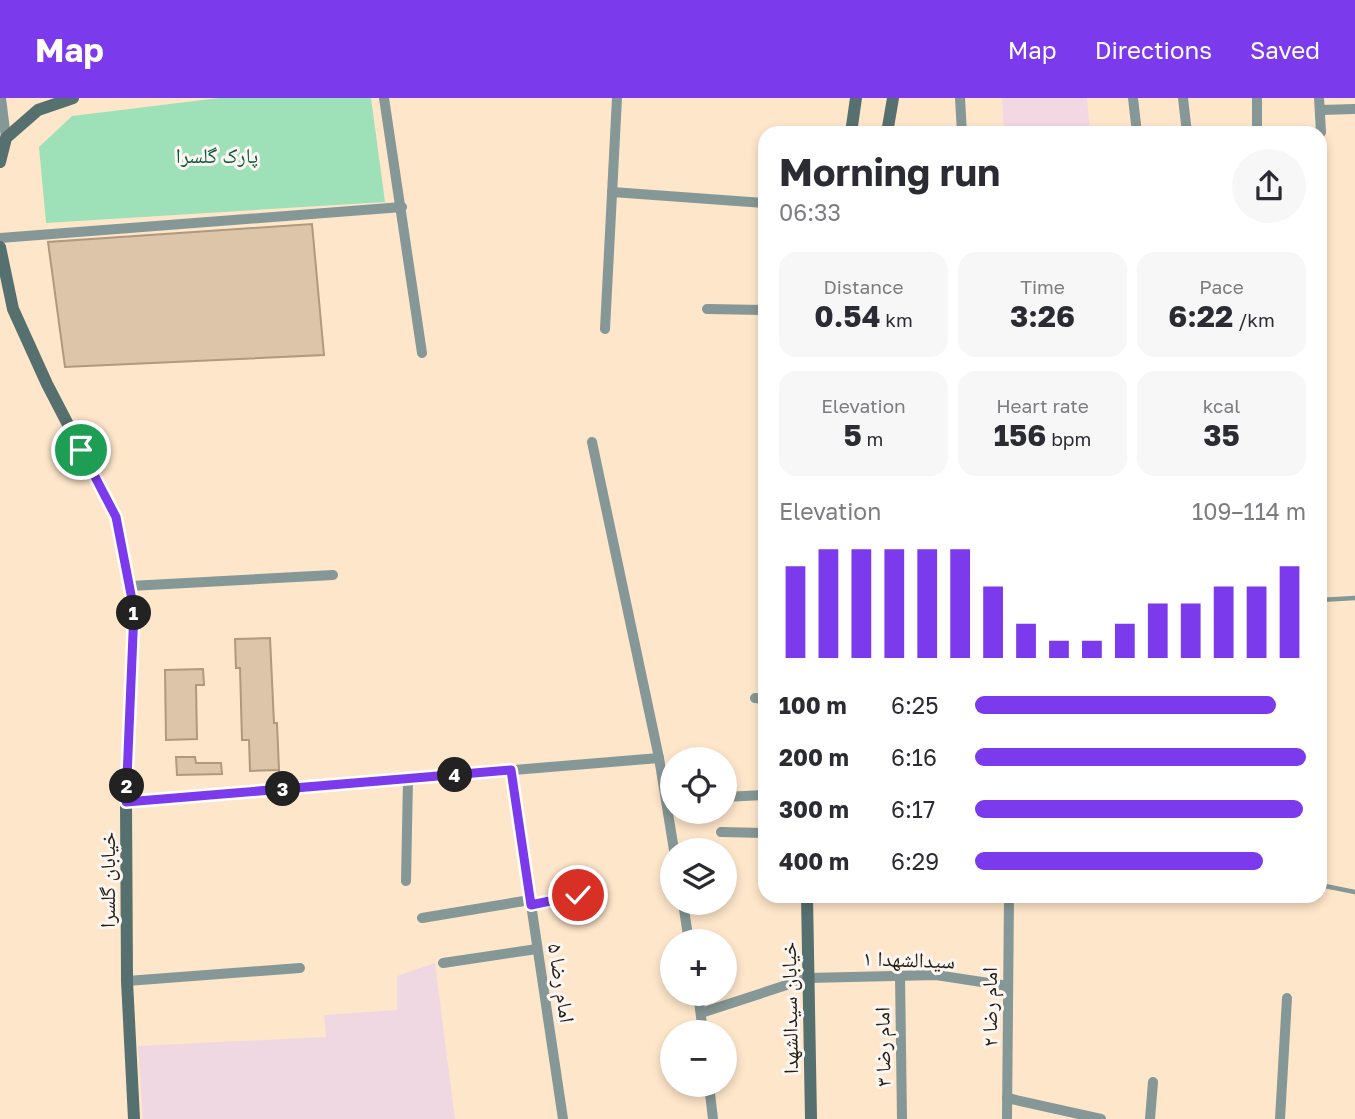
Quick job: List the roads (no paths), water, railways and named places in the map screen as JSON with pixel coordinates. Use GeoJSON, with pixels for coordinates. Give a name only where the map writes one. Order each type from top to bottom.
{"type":"FeatureCollection","features":[{"type":"Feature","properties":{"kind":"street"},"geometry":{"type":"LineString","coordinates":[[0,162],[6,138],[1,98]]}},
{"type":"Feature","properties":{"kind":"street"},"geometry":{"type":"LineString","coordinates":[[6,138],[38,110],[73,98]]}},
{"type":"Feature","properties":{"kind":"street"},"geometry":{"type":"LineString","coordinates":[[384,98],[422,353]]}},
{"type":"Feature","properties":{"kind":"street"},"geometry":{"type":"LineString","coordinates":[[605,328],[617,98]]}},
{"type":"Feature","properties":{"kind":"street"},"geometry":{"type":"LineString","coordinates":[[852,126],[856,98]]}},
{"type":"Feature","properties":{"kind":"street"},"geometry":{"type":"LineString","coordinates":[[888,126],[893,98]]}},
{"type":"Feature","properties":{"kind":"street"},"geometry":{"type":"LineString","coordinates":[[960,98],[962,126]]}},
{"type":"Feature","properties":{"kind":"street"},"geometry":{"type":"LineString","coordinates":[[1133,98],[1136,126]]}},
{"type":"Feature","properties":{"kind":"street"},"geometry":{"type":"LineString","coordinates":[[1183,98],[1186,126]]}},
{"type":"Feature","properties":{"kind":"street"},"geometry":{"type":"LineString","coordinates":[[1256,126],[1257,98]]}},
{"type":"Feature","properties":{"kind":"street"},"geometry":{"type":"LineString","coordinates":[[1319,98],[1319,126]]}},
{"type":"Feature","properties":{"kind":"street"},"geometry":{"type":"LineString","coordinates":[[1320,110],[1355,108]]}},
{"type":"Feature","properties":{"kind":"street"},"geometry":{"type":"LineString","coordinates":[[612,191],[758,202]]}},
{"type":"Feature","properties":{"kind":"street"},"geometry":{"type":"LineString","coordinates":[[0,238],[402,207]]}},
{"type":"Feature","properties":{"kind":"street","name":"خیابان گلسرا"},"geometry":{"type":"LineString","coordinates":[[0,247],[13,309],[47,384],[116,517],[134,610],[126,802],[127,981],[134,1119]]}},
{"type":"Feature","properties":{"kind":"street"},"geometry":{"type":"LineString","coordinates":[[707,309],[758,310]]}},
{"type":"Feature","properties":{"kind":"street"},"geometry":{"type":"LineString","coordinates":[[592,442],[660,762]]}},
{"type":"Feature","properties":{"kind":"street"},"geometry":{"type":"LineString","coordinates":[[130,586],[333,575]]}},
{"type":"Feature","properties":{"kind":"street"},"geometry":{"type":"LineString","coordinates":[[126,802],[659,758]]}},
{"type":"Feature","properties":{"kind":"street","name":"امام رضا ۵"},"geometry":{"type":"LineString","coordinates":[[511,770],[560,1119]]}},
{"type":"Feature","properties":{"kind":"street"},"geometry":{"type":"LineString","coordinates":[[406,881],[408,779]]}},
{"type":"Feature","properties":{"kind":"street"},"geometry":{"type":"LineString","coordinates":[[737,796],[758,795]]}},
{"type":"Feature","properties":{"kind":"street"},"geometry":{"type":"LineString","coordinates":[[720,832],[758,833]]}},
{"type":"Feature","properties":{"kind":"street"},"geometry":{"type":"LineString","coordinates":[[422,918],[578,895]]}},
{"type":"Feature","properties":{"kind":"street","name":"خیابان سیدالشهدا"},"geometry":{"type":"LineString","coordinates":[[807,903],[811,1119]]}},
{"type":"Feature","properties":{"kind":"street","name":"امام رضا ۲"},"geometry":{"type":"LineString","coordinates":[[1007,1119],[1009,903]]}},
{"type":"Feature","properties":{"kind":"street"},"geometry":{"type":"LineString","coordinates":[[443,963],[537,949]]}},
{"type":"Feature","properties":{"kind":"street"},"geometry":{"type":"LineString","coordinates":[[127,981],[300,968]]}},
{"type":"Feature","properties":{"kind":"street","name":"امام رضا ۳"},"geometry":{"type":"LineString","coordinates":[[900,975],[902,1119]]}},
{"type":"Feature","properties":{"kind":"street","name":"سیدالشهدا ۱"},"geometry":{"type":"LineString","coordinates":[[701,1013],[808,978],[936,975],[1008,986]]}},
{"type":"Feature","properties":{"kind":"street"},"geometry":{"type":"LineString","coordinates":[[1280,1119],[1287,998]]}},
{"type":"Feature","properties":{"kind":"street"},"geometry":{"type":"LineString","coordinates":[[700,1006],[702,1020]]}},
{"type":"Feature","properties":{"kind":"street"},"geometry":{"type":"LineString","coordinates":[[1150,1119],[1153,1082]]}},
{"type":"Feature","properties":{"kind":"street"},"geometry":{"type":"LineString","coordinates":[[710,1097],[713,1119]]}},
{"type":"Feature","properties":{"kind":"street"},"geometry":{"type":"LineString","coordinates":[[1007,1098],[1101,1119]]}},
{"type":"Feature","properties":{"kind":"lane"},"geometry":{"type":"LineString","coordinates":[[1327,600],[1355,598]]}},
{"type":"Feature","properties":{"kind":"lane"},"geometry":{"type":"LineString","coordinates":[[1327,886],[1355,892]]}},
{"type":"Feature","properties":{"kind":"park label","name":"پارک گلسرا"},"geometry":{"type":"Point","coordinates":[217,155]}}]}
